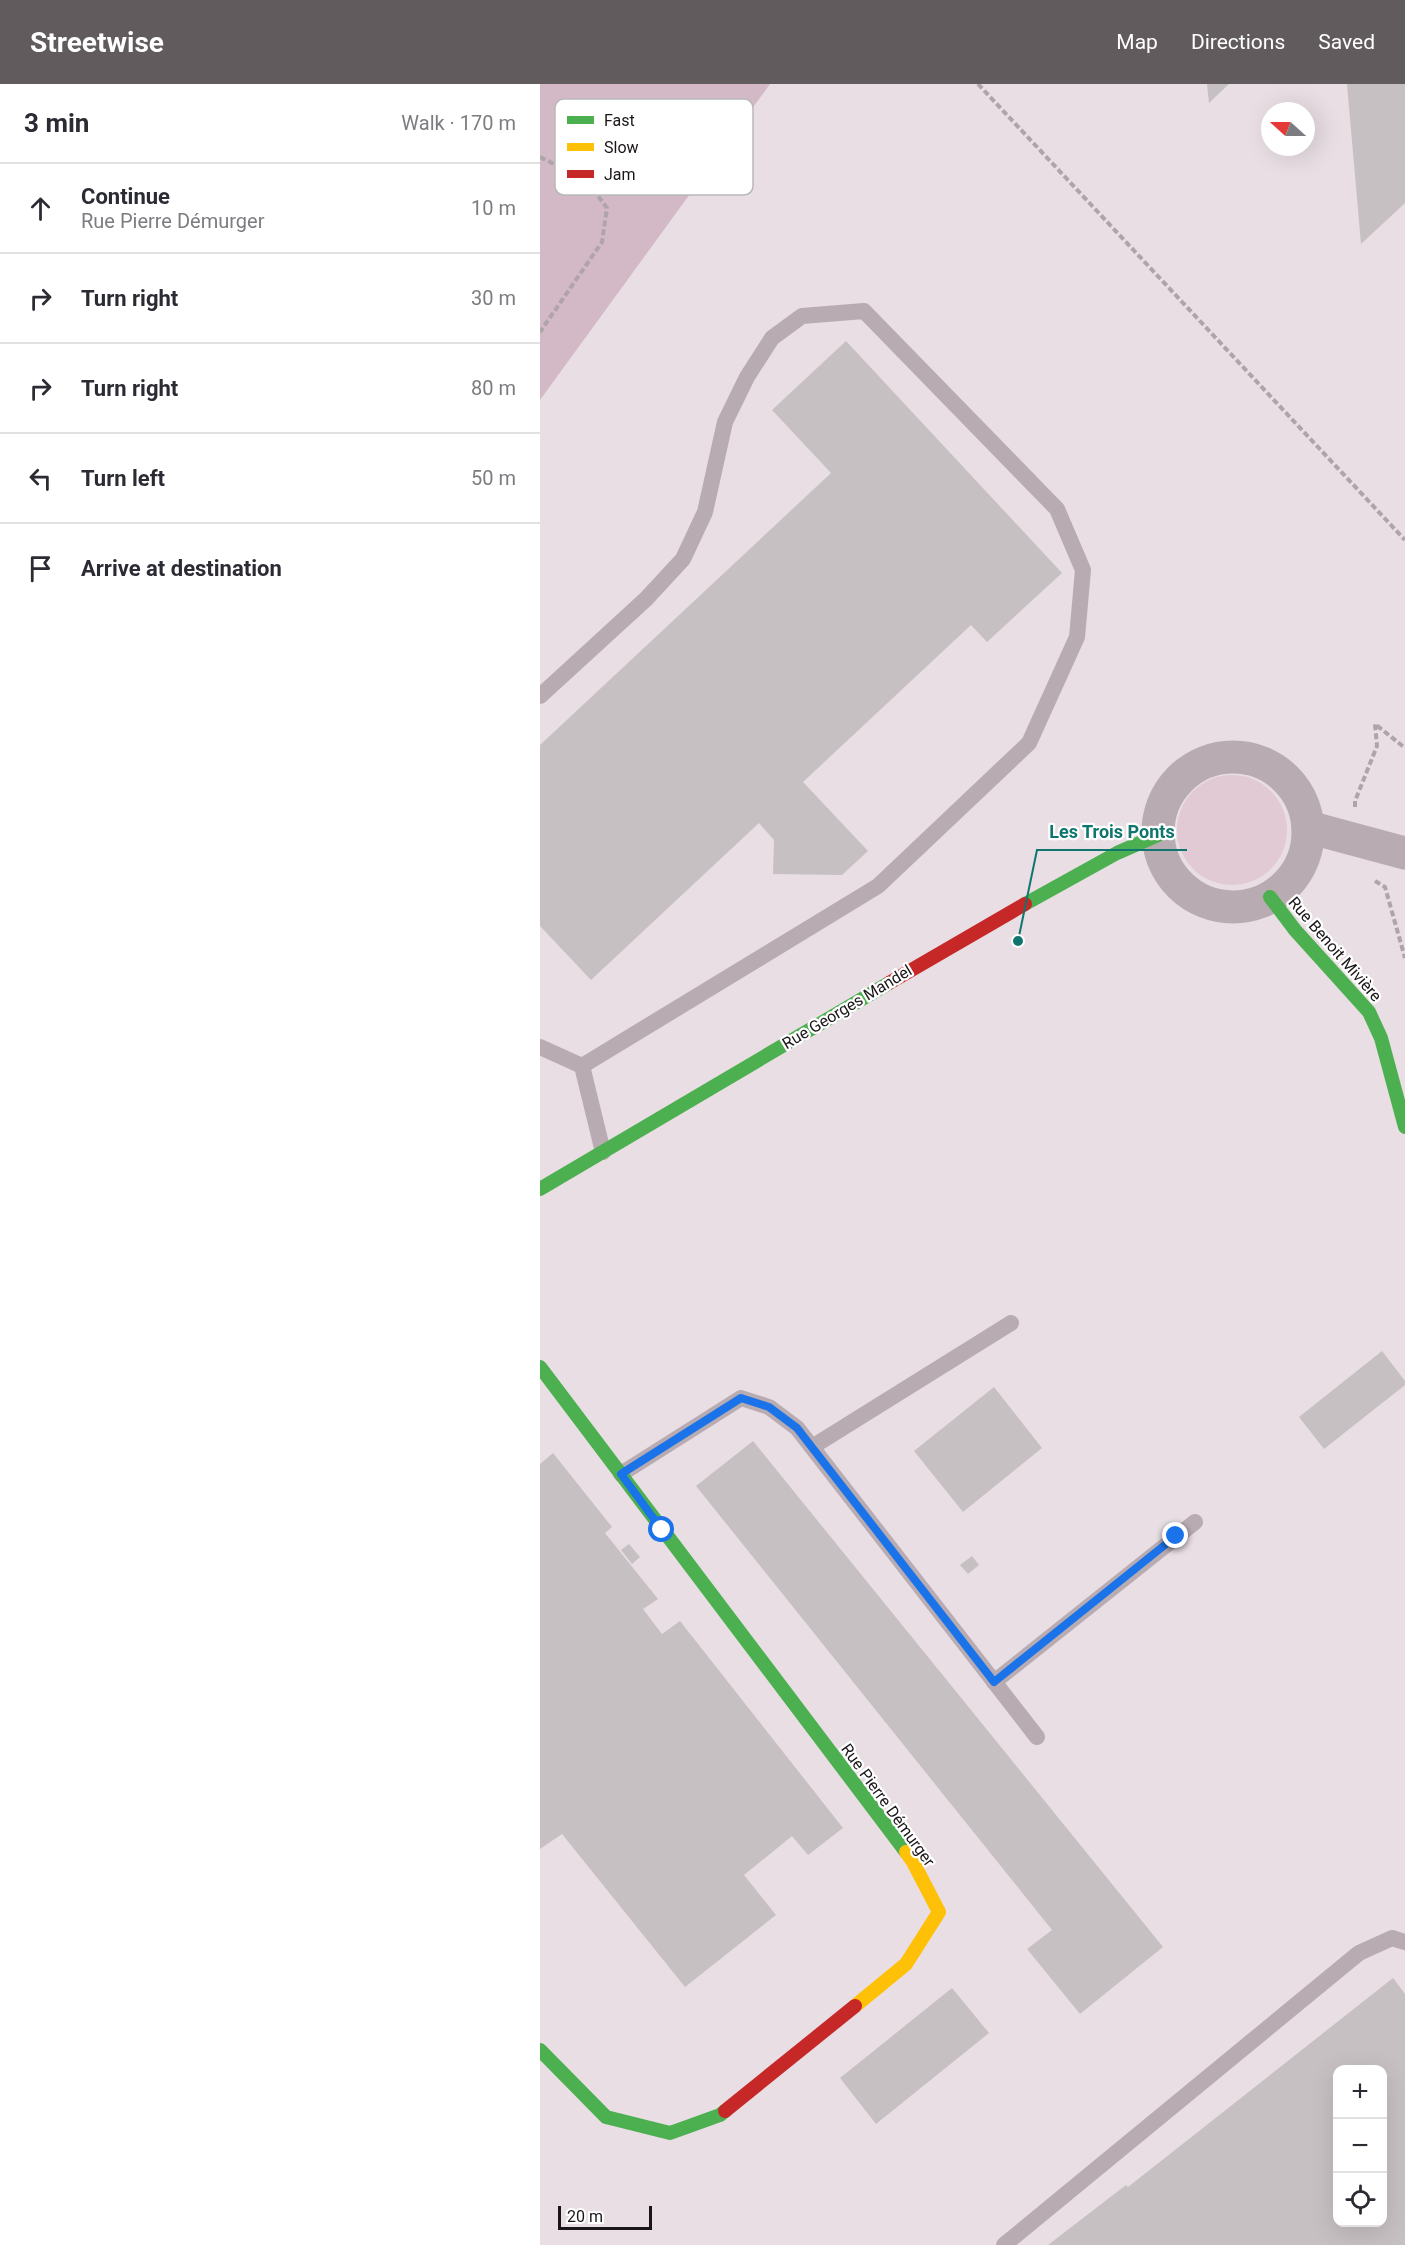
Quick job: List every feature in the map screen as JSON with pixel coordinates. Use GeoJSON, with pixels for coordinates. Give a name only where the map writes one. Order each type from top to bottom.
{"type":"FeatureCollection","features":[{"type":"Feature","properties":{"kind":"street"},"geometry":{"type":"LineString","coordinates":[[1234,757],[1243,757],[1268,764],[1288,780],[1302,802],[1308,827],[1307,848],[1299,868],[1287,885],[1270,897],[1249,905],[1228,907],[1207,902],[1188,892],[1173,876],[1162,857],[1158,835],[1161,809],[1173,786],[1193,768],[1217,758],[1234,757]]}},
{"type":"Feature","properties":{"kind":"street"},"geometry":{"type":"LineString","coordinates":[[1308,827],[1405,853]]}},
{"type":"Feature","properties":{"kind":"street","name":"Rue Georges Mandel"},"geometry":{"type":"LineString","coordinates":[[540,1189],[987,925],[1117,853],[1158,835]]}},
{"type":"Feature","properties":{"kind":"street","name":"Rue Benoit Mivière"},"geometry":{"type":"LineString","coordinates":[[1270,897],[1295,930],[1369,1012],[1381,1038],[1405,1127]]}},
{"type":"Feature","properties":{"kind":"street","name":"Rue Pierre Démurger"},"geometry":{"type":"LineString","coordinates":[[540,1367],[912,1862],[939,1912],[906,1964],[720,2115],[670,2133],[606,2117],[540,2050]]}},
{"type":"Feature","properties":{"kind":"lane"},"geometry":{"type":"LineString","coordinates":[[540,696],[646,599],[682,559],[705,512],[725,422],[747,377],[772,338],[802,316],[864,311],[1057,509],[1083,570],[1077,638],[1029,743],[878,886],[582,1066]]}},
{"type":"Feature","properties":{"kind":"lane"},"geometry":{"type":"LineString","coordinates":[[540,1047],[582,1066]]}},
{"type":"Feature","properties":{"kind":"lane"},"geometry":{"type":"LineString","coordinates":[[582,1066],[603,1152]]}},
{"type":"Feature","properties":{"kind":"lane"},"geometry":{"type":"LineString","coordinates":[[812,1447],[1011,1323]]}},
{"type":"Feature","properties":{"kind":"lane"},"geometry":{"type":"LineString","coordinates":[[621,1474],[741,1398],[769,1407],[797,1428],[1037,1737]]}},
{"type":"Feature","properties":{"kind":"lane"},"geometry":{"type":"LineString","coordinates":[[994,1682],[1195,1522]]}},
{"type":"Feature","properties":{"kind":"lane"},"geometry":{"type":"LineString","coordinates":[[1004,2245],[1359,1953],[1392,1938],[1405,1942]]}},
{"type":"Feature","properties":{"kind":"path"},"geometry":{"type":"LineString","coordinates":[[978,84],[1405,540]]}},
{"type":"Feature","properties":{"kind":"path"},"geometry":{"type":"LineString","coordinates":[[540,157],[555,164]]}},
{"type":"Feature","properties":{"kind":"path"},"geometry":{"type":"LineString","coordinates":[[540,332],[602,242],[607,208],[597,195]]}},
{"type":"Feature","properties":{"kind":"shaded area"},"geometry":{"type":"Polygon","coordinates":[[[540,84],[770,84],[753,107],[753,99],[555,99],[555,195],[689,195],[540,400],[540,84]]]}},
{"type":"Feature","properties":{"kind":"shaded area"},"geometry":{"type":"Polygon","coordinates":[[[1232,775],[1253,779],[1271,791],[1283,809],[1287,830],[1283,851],[1271,869],[1253,881],[1232,885],[1211,881],[1193,869],[1181,851],[1177,830],[1181,809],[1193,791],[1211,779],[1232,775]]]}},
{"type":"Feature","properties":{"kind":"building"},"geometry":{"type":"Polygon","coordinates":[[[1207,84],[1229,84],[1209,103],[1207,84]]]}},
{"type":"Feature","properties":{"kind":"building"},"geometry":{"type":"Polygon","coordinates":[[[1347,84],[1405,84],[1405,203],[1361,244],[1347,84]]]}},
{"type":"Feature","properties":{"kind":"building"},"geometry":{"type":"Polygon","coordinates":[[[846,341],[1062,573],[987,642],[971,625],[803,782],[868,851],[842,875],[773,874],[774,840],[759,823],[591,980],[540,926],[540,745],[831,473],[772,410],[846,341]]]}},
{"type":"Feature","properties":{"kind":"building"},"geometry":{"type":"Polygon","coordinates":[[[1382,1351],[1405,1381],[1405,1385],[1324,1449],[1299,1417],[1382,1351]]]}},
{"type":"Feature","properties":{"kind":"building"},"geometry":{"type":"Polygon","coordinates":[[[994,1387],[1042,1448],[963,1512],[914,1451],[994,1387]]]}},
{"type":"Feature","properties":{"kind":"building"},"geometry":{"type":"Polygon","coordinates":[[[753,1441],[1163,1947],[1080,2014],[1027,1949],[1052,1930],[696,1486],[753,1441]]]}},
{"type":"Feature","properties":{"kind":"building"},"geometry":{"type":"Polygon","coordinates":[[[553,1453],[612,1527],[605,1533],[658,1599],[643,1609],[662,1634],[680,1621],[843,1828],[808,1855],[792,1836],[744,1875],[776,1915],[685,1987],[562,1834],[540,1849],[540,1464],[553,1453]]]}},
{"type":"Feature","properties":{"kind":"building"},"geometry":{"type":"Polygon","coordinates":[[[629,1544],[640,1557],[632,1564],[621,1550],[629,1544]]]}},
{"type":"Feature","properties":{"kind":"building"},"geometry":{"type":"Polygon","coordinates":[[[972,1556],[979,1565],[968,1574],[960,1565],[972,1556]]]}},
{"type":"Feature","properties":{"kind":"building"},"geometry":{"type":"Polygon","coordinates":[[[1393,1978],[1405,1994],[1405,2245],[1048,2245],[1126,2185],[1128,2187],[1393,1978]]]}},
{"type":"Feature","properties":{"kind":"building"},"geometry":{"type":"Polygon","coordinates":[[[952,1988],[989,2033],[876,2124],[840,2078],[952,1988]]]}},
{"type":"Feature","properties":{"kind":"traffic: fast"},"geometry":{"type":"LineString","coordinates":[[1025,904],[1117,853],[1158,835]]}},
{"type":"Feature","properties":{"kind":"traffic: fast"},"geometry":{"type":"LineString","coordinates":[[1270,897],[1295,930],[1369,1012],[1381,1038],[1405,1127]]}},
{"type":"Feature","properties":{"kind":"traffic: fast"},"geometry":{"type":"LineString","coordinates":[[540,1189],[889,983]]}},
{"type":"Feature","properties":{"kind":"traffic: fast"},"geometry":{"type":"LineString","coordinates":[[540,1367],[906,1852]]}},
{"type":"Feature","properties":{"kind":"traffic: fast"},"geometry":{"type":"LineString","coordinates":[[540,2050],[606,2117],[670,2133],[720,2115],[725,2111]]}},
{"type":"Feature","properties":{"kind":"traffic: slow"},"geometry":{"type":"LineString","coordinates":[[855,2006],[906,1964],[939,1912],[906,1852]]}},
{"type":"Feature","properties":{"kind":"traffic: jam"},"geometry":{"type":"LineString","coordinates":[[889,983],[1025,904]]}},
{"type":"Feature","properties":{"kind":"traffic: jam"},"geometry":{"type":"LineString","coordinates":[[725,2111],[855,2006]]}},
{"type":"Feature","properties":{"kind":"place","name":"Les Trois Ponts"},"geometry":{"type":"Point","coordinates":[1018,941]}},
{"type":"Feature","properties":{"kind":"route"},"geometry":{"type":"LineString","coordinates":[[662,1530],[621,1474],[741,1398],[769,1407],[797,1428],[994,1682],[1176,1536]]}}]}
